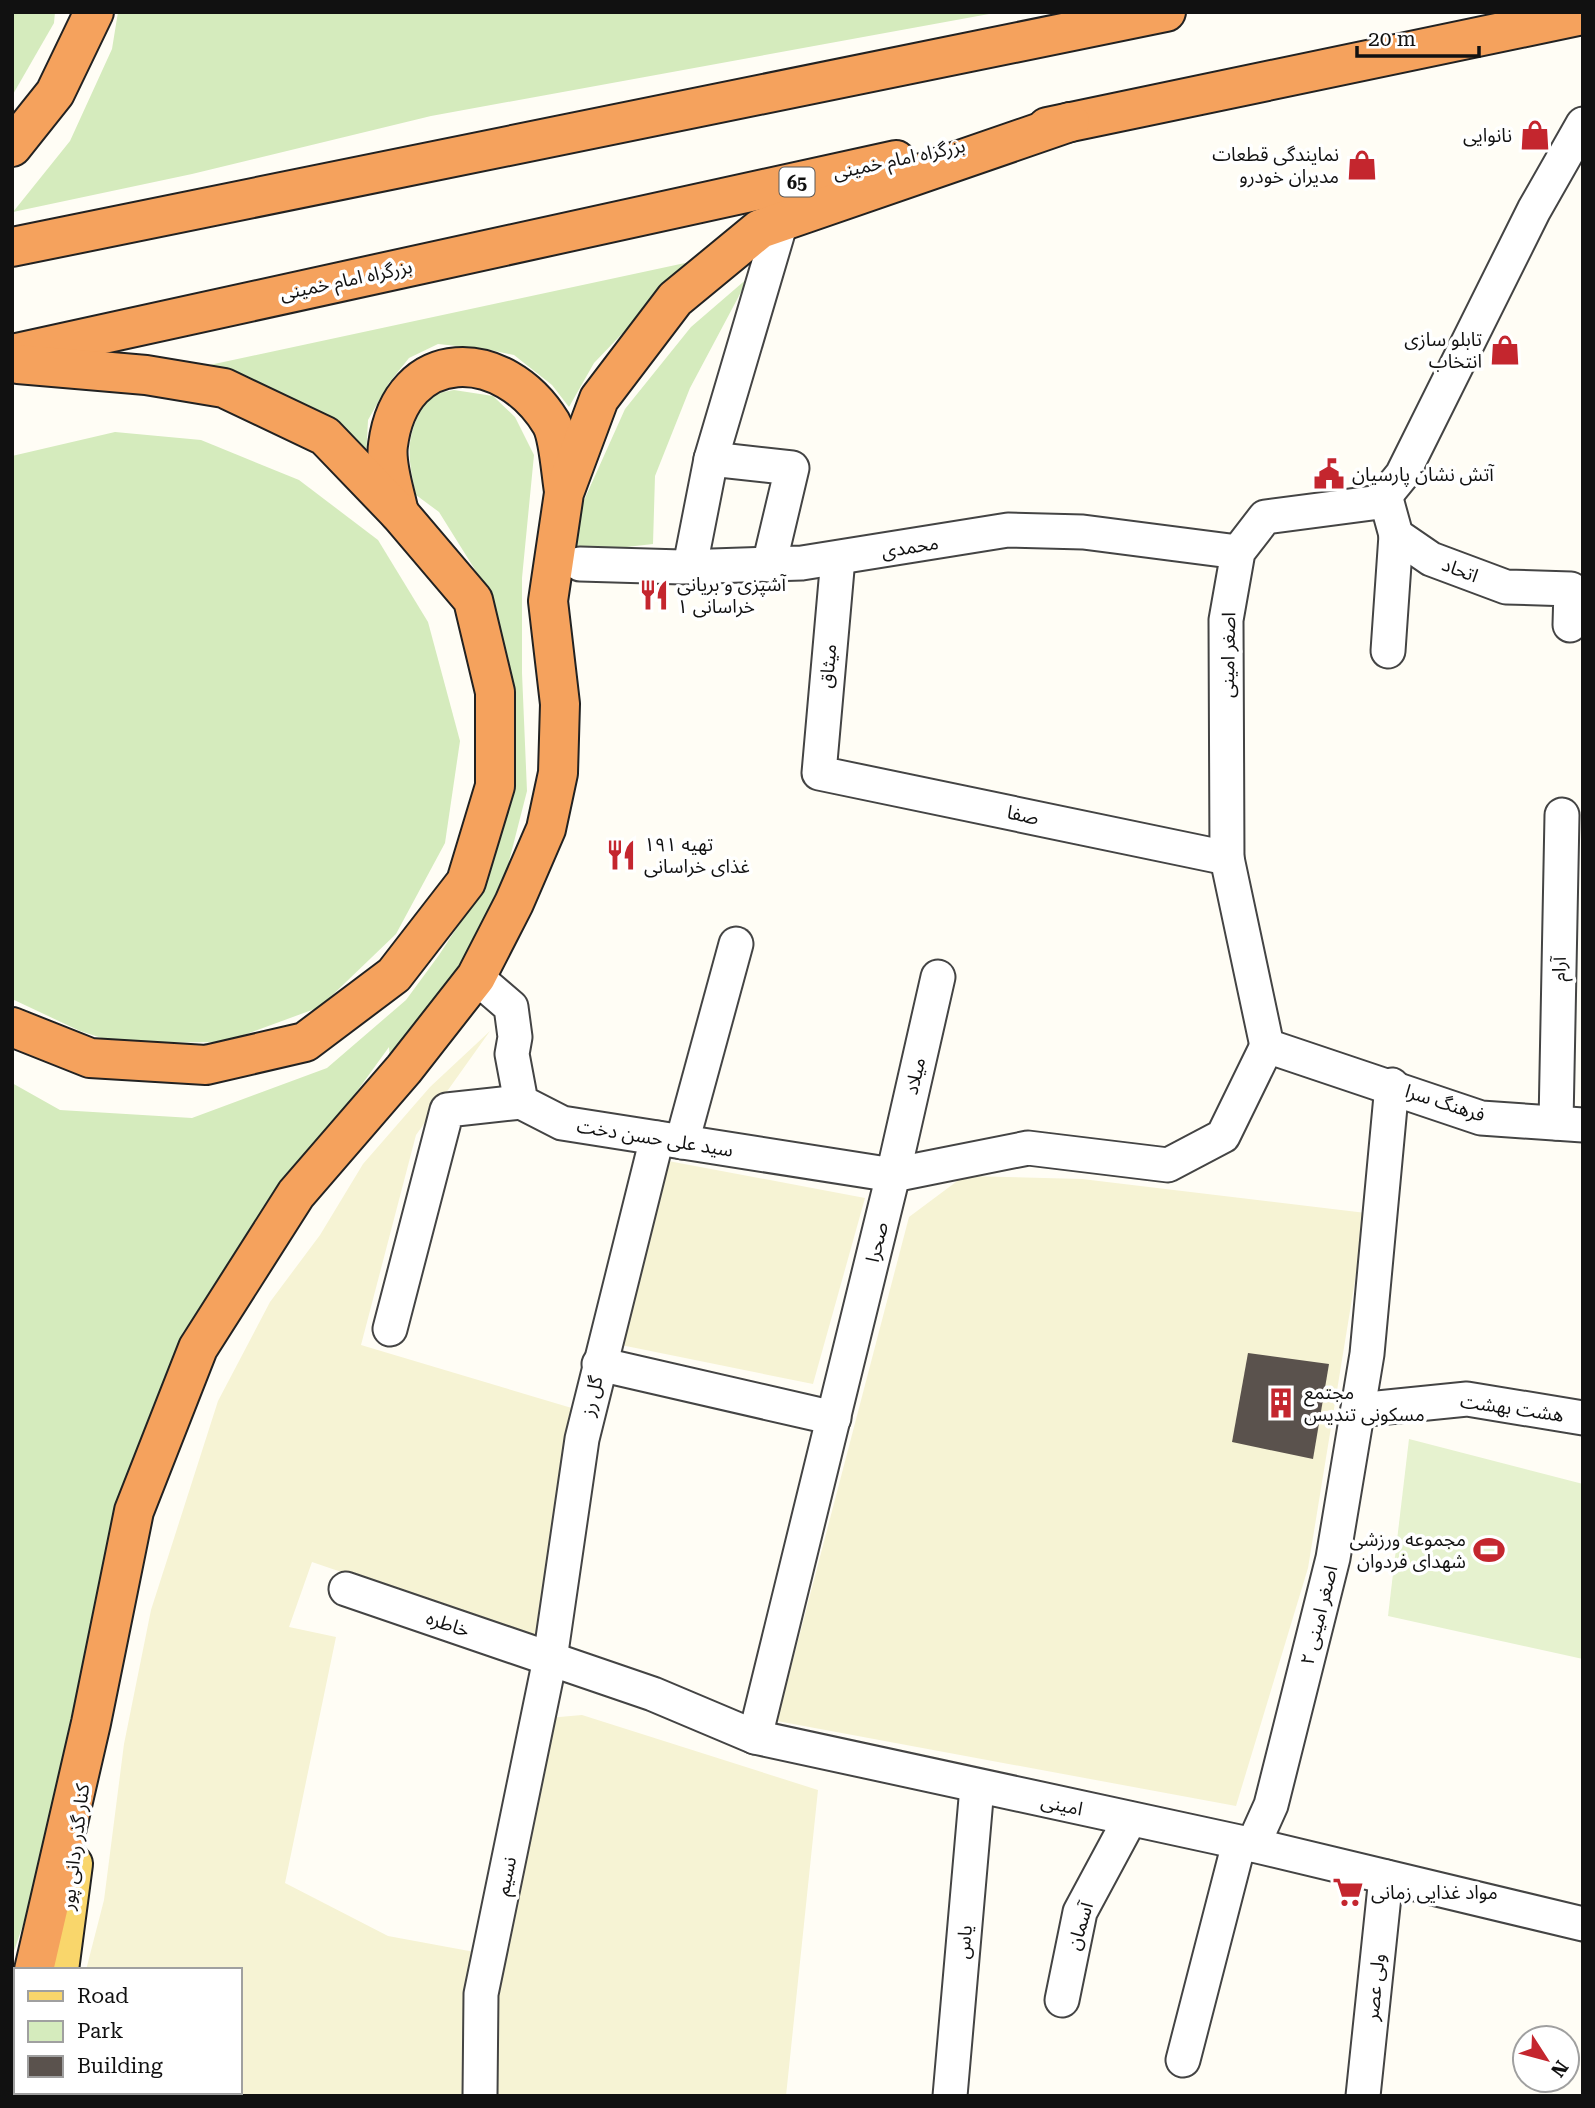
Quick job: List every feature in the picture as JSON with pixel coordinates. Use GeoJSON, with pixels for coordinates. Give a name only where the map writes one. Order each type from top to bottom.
{"type":"FeatureCollection","features":[{"type":"Feature","properties":{"kind":"highway"},"geometry":{"type":"LineString","coordinates":[[12,147],[55,93],[94,12]]}},
{"type":"Feature","properties":{"kind":"highway"},"geometry":{"type":"LineString","coordinates":[[12,247],[1166,12]]}},
{"type":"Feature","properties":{"kind":"highway","name":"بزرگراه امام خمینی"},"geometry":{"type":"LineString","coordinates":[[12,354],[1070,122],[1583,15]]}},
{"type":"Feature","properties":{"kind":"highway"},"geometry":{"type":"LineString","coordinates":[[34,1968],[91,1723],[134,1511],[198,1348],[296,1194],[404,1069],[477,977],[514,903],[546,828],[558,773],[560,704],[548,601],[565,493],[598,399],[675,299],[760,229],[1070,122]]}},
{"type":"Feature","properties":{"kind":"highway"},"geometry":{"type":"LineString","coordinates":[[12,363],[146,374],[224,388],[325,436],[399,513],[473,600],[495,692],[495,786],[466,882],[394,975],[305,1042],[206,1065],[90,1058],[12,1027]]}},
{"type":"Feature","properties":{"kind":"highway"},"geometry":{"type":"LineString","coordinates":[[399,513],[387,447],[398,406],[422,378],[451,366],[478,366],[502,375],[525,390],[553,425],[565,493]]}},
{"type":"Feature","properties":{"kind":"main road","name":"کنار گذر ردانی پور"},"geometry":{"type":"LineString","coordinates":[[60,1968],[91,1723]]}},
{"type":"Feature","properties":{"kind":"street"},"geometry":{"type":"LineString","coordinates":[[1388,650],[1396,535],[1385,495],[1402,475],[1534,210],[1583,124]]}},
{"type":"Feature","properties":{"kind":"street"},"geometry":{"type":"LineString","coordinates":[[690,566],[711,459],[781,222]]}},
{"type":"Feature","properties":{"kind":"street"},"geometry":{"type":"LineString","coordinates":[[711,459],[792,468],[769,565]]}},
{"type":"Feature","properties":{"kind":"street","name":"اصغر امینی"},"geometry":{"type":"LineString","coordinates":[[1267,1046],[1227,858],[1226,620],[1238,552],[1265,517],[1341,510],[1380,502],[1385,495]]}},
{"type":"Feature","properties":{"kind":"street","name":"محمدی"},"geometry":{"type":"LineString","coordinates":[[580,565],[769,565],[838,558],[1008,530],[1083,532],[1238,552]]}},
{"type":"Feature","properties":{"kind":"street","name":"اتحاد"},"geometry":{"type":"LineString","coordinates":[[1396,535],[1431,559],[1506,587],[1571,589],[1570,625]]}},
{"type":"Feature","properties":{"kind":"street","name":"میثاق"},"geometry":{"type":"LineString","coordinates":[[819,773],[838,558]]}},
{"type":"Feature","properties":{"kind":"street","name":"صفا"},"geometry":{"type":"LineString","coordinates":[[819,773],[1227,858]]}},
{"type":"Feature","properties":{"kind":"street","name":"آرام"},"geometry":{"type":"LineString","coordinates":[[1562,814],[1569,1124]]}},
{"type":"Feature","properties":{"kind":"street"},"geometry":{"type":"LineString","coordinates":[[670,1140],[736,944]]}},
{"type":"Feature","properties":{"kind":"street"},"geometry":{"type":"LineString","coordinates":[[390,1329],[447,1110],[521,1102],[512,1054],[515,1037],[511,1007],[477,977]]}},
{"type":"Feature","properties":{"kind":"street","name":"میلاد"},"geometry":{"type":"LineString","coordinates":[[893,1175],[938,977]]}},
{"type":"Feature","properties":{"kind":"street"},"geometry":{"type":"LineString","coordinates":[[893,1175],[1028,1148],[1168,1165],[1223,1136],[1267,1046],[1392,1086]]}},
{"type":"Feature","properties":{"kind":"street","name":"فرهنگ سرا"},"geometry":{"type":"LineString","coordinates":[[1392,1086],[1481,1118],[1569,1124]]}},
{"type":"Feature","properties":{"kind":"street","name":"۲ اصغر امینی"},"geometry":{"type":"LineString","coordinates":[[1183,2060],[1246,1844],[1271,1805],[1333,1558],[1367,1354],[1392,1086]]}},
{"type":"Feature","properties":{"kind":"street","name":"سید علی حسن دخت"},"geometry":{"type":"LineString","coordinates":[[521,1102],[562,1123],[893,1175]]}},
{"type":"Feature","properties":{"kind":"street","name":"گل رز"},"geometry":{"type":"LineString","coordinates":[[550,1659],[582,1439],[599,1364],[670,1140]]}},
{"type":"Feature","properties":{"kind":"street","name":"صحرا"},"geometry":{"type":"LineString","coordinates":[[755,1737],[893,1175]]}},
{"type":"Feature","properties":{"kind":"street"},"geometry":{"type":"LineString","coordinates":[[599,1364],[834,1418]]}},
{"type":"Feature","properties":{"kind":"street","name":"هشت بهشت"},"geometry":{"type":"LineString","coordinates":[[1358,1409],[1467,1399],[1583,1418]]}},
{"type":"Feature","properties":{"kind":"street","name":"خاطره"},"geometry":{"type":"LineString","coordinates":[[346,1590],[550,1659]]}},
{"type":"Feature","properties":{"kind":"street","name":"امینی"},"geometry":{"type":"LineString","coordinates":[[550,1659],[653,1694],[755,1737],[1246,1844],[1583,1924]]}},
{"type":"Feature","properties":{"kind":"street","name":"نسیم"},"geometry":{"type":"LineString","coordinates":[[480,2096],[481,1994],[550,1659]]}},
{"type":"Feature","properties":{"kind":"street","name":"یاس"},"geometry":{"type":"LineString","coordinates":[[950,2096],[977,1787]]}},
{"type":"Feature","properties":{"kind":"street","name":"آسمان"},"geometry":{"type":"LineString","coordinates":[[1062,2000],[1080,1912],[1130,1819]]}},
{"type":"Feature","properties":{"kind":"street","name":"ولی عصر"},"geometry":{"type":"LineString","coordinates":[[1363,2096],[1386,1877]]}},
{"type":"Feature","properties":{"kind":"shaded area"},"geometry":{"type":"Polygon","coordinates":[[[490,1031],[416,1135],[361,1345],[575,1409],[550,1643],[312,1562],[289,1627],[336,1637],[285,1883],[388,1936],[480,1953],[548,1718],[582,1715],[818,1790],[786,2096],[67,2096],[242,2094],[242,1968],[87,1968],[104,1900],[124,1744],[151,1610],[218,1401],[270,1302],[320,1235],[363,1164],[430,1087],[490,1031]]]}},
{"type":"Feature","properties":{"kind":"shaded area"},"geometry":{"type":"Polygon","coordinates":[[[663,1160],[865,1198],[813,1384],[616,1344],[663,1160]]]}},
{"type":"Feature","properties":{"kind":"shaded area"},"geometry":{"type":"Polygon","coordinates":[[[964,1176],[1082,1179],[1366,1213],[1308,1568],[1236,1806],[777,1721],[909,1217],[964,1176]]]}},
{"type":"Feature","properties":{"kind":"green space"},"geometry":{"type":"Polygon","coordinates":[[[12,12],[55,12],[54,23],[12,96],[12,12]]]}},
{"type":"Feature","properties":{"kind":"green space"},"geometry":{"type":"Polygon","coordinates":[[[118,12],[1000,12],[431,116],[192,174],[13,212],[70,141],[112,49],[118,12]]]}},
{"type":"Feature","properties":{"kind":"green space"},"geometry":{"type":"Polygon","coordinates":[[[699,260],[666,288],[594,363],[569,407],[552,385],[514,355],[438,344],[409,358],[389,383],[368,420],[366,460],[191,369],[699,260]]]}},
{"type":"Feature","properties":{"kind":"green space"},"geometry":{"type":"Polygon","coordinates":[[[749,277],[690,388],[655,476],[653,544],[574,553],[581,507],[625,409],[691,327],[749,277]]]}},
{"type":"Feature","properties":{"kind":"green space"},"geometry":{"type":"Polygon","coordinates":[[[454,390],[493,396],[515,417],[534,455],[522,578],[522,673],[527,791],[496,912],[447,989],[390,1064],[389,1047],[183,1332],[143,1444],[42,1869],[12,1957],[12,1083],[60,1110],[192,1118],[327,1068],[406,1000],[485,885],[492,597],[439,512],[416,495],[410,455],[415,422],[428,395],[454,390]]]}},
{"type":"Feature","properties":{"kind":"green space"},"geometry":{"type":"Polygon","coordinates":[[[115,432],[201,440],[299,480],[378,540],[428,622],[460,741],[445,843],[396,934],[320,1007],[225,1042],[117,1043],[80,1031],[12,999],[12,456],[115,432]]]}},
{"type":"Feature","properties":{"kind":"green space","name":"مجموعه ورزشی شهدای فردوان"},"geometry":{"type":"Polygon","coordinates":[[[1409,1439],[1583,1484],[1583,1659],[1388,1616],[1409,1439]]]}},
{"type":"Feature","properties":{"kind":"building","name":"مجتمع مسکونی تندیس"},"geometry":{"type":"Polygon","coordinates":[[[1248,1353],[1329,1364],[1313,1459],[1232,1442],[1248,1353]]]}},
{"type":"Feature","properties":{"kind":"place","name":"نانوایی"},"geometry":{"type":"Point","coordinates":[1535,135]}},
{"type":"Feature","properties":{"kind":"place","name":"نمایندگی قطعات مدیران خودرو"},"geometry":{"type":"Point","coordinates":[1362,165]}},
{"type":"Feature","properties":{"kind":"place","name":"تابلو سازی انتخاب"},"geometry":{"type":"Point","coordinates":[1505,350]}},
{"type":"Feature","properties":{"kind":"place","name":"آتش نشان پارسیان"},"geometry":{"type":"Point","coordinates":[1329,474]}},
{"type":"Feature","properties":{"kind":"place","name":"آشپزی و بریانی خراسانی ۱"},"geometry":{"type":"Point","coordinates":[654,595]}},
{"type":"Feature","properties":{"kind":"place","name":"۱۹۱ تهیه غذای خراسانی"},"geometry":{"type":"Point","coordinates":[621,855]}},
{"type":"Feature","properties":{"kind":"place","name":"مجتمع مسکونی تندیس"},"geometry":{"type":"Point","coordinates":[1281,1403]}},
{"type":"Feature","properties":{"kind":"place","name":"مجموعه ورزشی شهدای فردوان"},"geometry":{"type":"Point","coordinates":[1489,1550]}},
{"type":"Feature","properties":{"kind":"place","name":"مواد غذایی زمانی"},"geometry":{"type":"Point","coordinates":[1348,1892]}}]}
